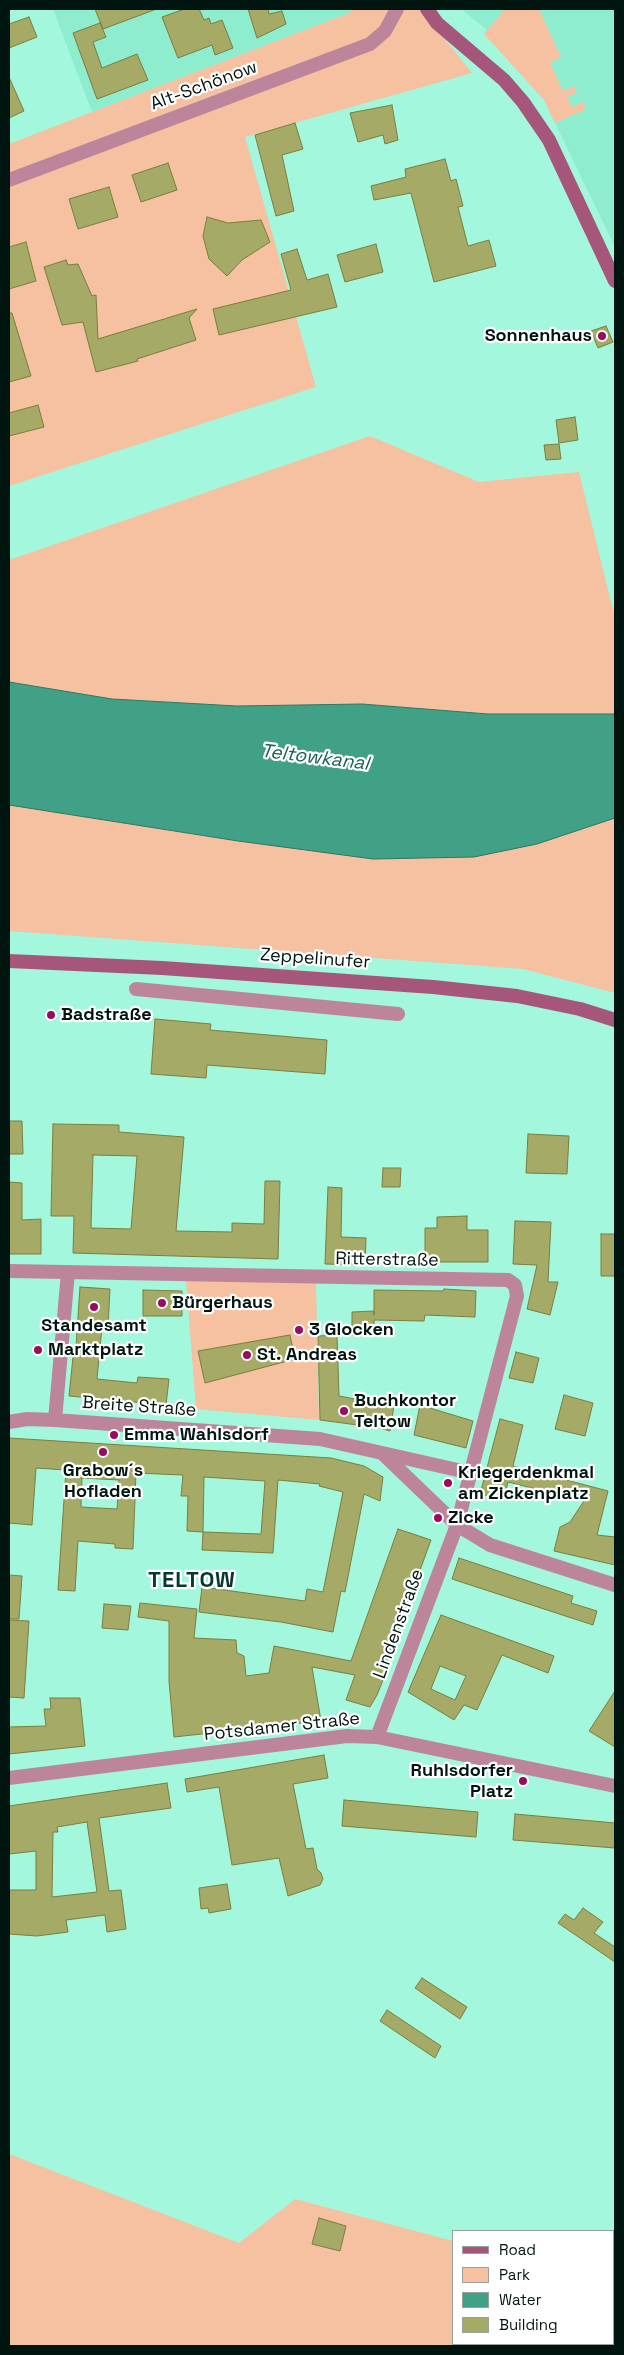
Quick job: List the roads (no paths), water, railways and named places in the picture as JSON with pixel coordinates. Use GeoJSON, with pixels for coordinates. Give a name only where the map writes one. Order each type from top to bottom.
{"type":"FeatureCollection","features":[{"type":"Feature","properties":{"kind":"main road"},"geometry":{"type":"LineString","coordinates":[[427,9],[438,23],[504,80],[532,115],[549,140],[615,281]]}},
{"type":"Feature","properties":{"kind":"main road","name":"Zeppelinufer"},"geometry":{"type":"LineString","coordinates":[[9,961],[162,968],[433,987],[526,997],[580,1009],[615,1020]]}},
{"type":"Feature","properties":{"kind":"street","name":"Alt-Schönow"},"geometry":{"type":"LineString","coordinates":[[9,180],[370,44],[385,31],[397,9]]}},
{"type":"Feature","properties":{"kind":"street"},"geometry":{"type":"LineString","coordinates":[[136,989],[398,1014]]}},
{"type":"Feature","properties":{"kind":"street","name":"Ritterstraße"},"geometry":{"type":"LineString","coordinates":[[9,1271],[512,1282],[518,1290],[517,1296],[457,1524]]}},
{"type":"Feature","properties":{"kind":"street"},"geometry":{"type":"LineString","coordinates":[[55,1420],[68,1272]]}},
{"type":"Feature","properties":{"kind":"street","name":"Breite Straße"},"geometry":{"type":"LineString","coordinates":[[9,1422],[27,1419],[55,1420],[320,1440],[471,1472]]}},
{"type":"Feature","properties":{"kind":"street"},"geometry":{"type":"LineString","coordinates":[[384,1455],[457,1524],[490,1545],[615,1585]]}},
{"type":"Feature","properties":{"kind":"street","name":"Lindenstraße"},"geometry":{"type":"LineString","coordinates":[[377,1737],[457,1524]]}},
{"type":"Feature","properties":{"kind":"street","name":"Potsdamer Straße"},"geometry":{"type":"LineString","coordinates":[[9,1778],[347,1736],[377,1737],[615,1786]]}},
{"type":"Feature","properties":{"kind":"water","name":"Teltowkanal"},"geometry":{"type":"Polygon","coordinates":[[[9,682],[112,699],[237,706],[362,704],[488,714],[615,714],[615,818],[537,844],[474,857],[373,859],[238,841],[9,805],[9,682]]]}},
{"type":"Feature","properties":{"kind":"place","name":"Sonnenhaus"},"geometry":{"type":"Point","coordinates":[602,336]}},
{"type":"Feature","properties":{"kind":"place","name":"Badstraße"},"geometry":{"type":"Point","coordinates":[51,1015]}},
{"type":"Feature","properties":{"kind":"place","name":"Bürgerhaus"},"geometry":{"type":"Point","coordinates":[162,1303]}},
{"type":"Feature","properties":{"kind":"place","name":"Standesamt"},"geometry":{"type":"Point","coordinates":[94,1307]}},
{"type":"Feature","properties":{"kind":"place","name":"3 Glocken"},"geometry":{"type":"Point","coordinates":[299,1330]}},
{"type":"Feature","properties":{"kind":"place","name":"Marktplatz"},"geometry":{"type":"Point","coordinates":[38,1350]}},
{"type":"Feature","properties":{"kind":"place","name":"St. Andreas"},"geometry":{"type":"Point","coordinates":[247,1355]}},
{"type":"Feature","properties":{"kind":"place","name":"Buchkontor Teltow"},"geometry":{"type":"Point","coordinates":[344,1411]}},
{"type":"Feature","properties":{"kind":"place","name":"Emma Wahlsdorf"},"geometry":{"type":"Point","coordinates":[114,1435]}},
{"type":"Feature","properties":{"kind":"place","name":"Grabow´s Hofladen"},"geometry":{"type":"Point","coordinates":[103,1452]}},
{"type":"Feature","properties":{"kind":"place","name":"Kriegerdenkmal am Zickenplatz"},"geometry":{"type":"Point","coordinates":[448,1483]}},
{"type":"Feature","properties":{"kind":"place","name":"Zicke"},"geometry":{"type":"Point","coordinates":[438,1518]}},
{"type":"Feature","properties":{"kind":"place","name":"Ruhlsdorfer Platz"},"geometry":{"type":"Point","coordinates":[523,1781]}},
{"type":"Feature","properties":{"kind":"district","name":"TELTOW"},"geometry":{"type":"Point","coordinates":[192,1581]}}]}
